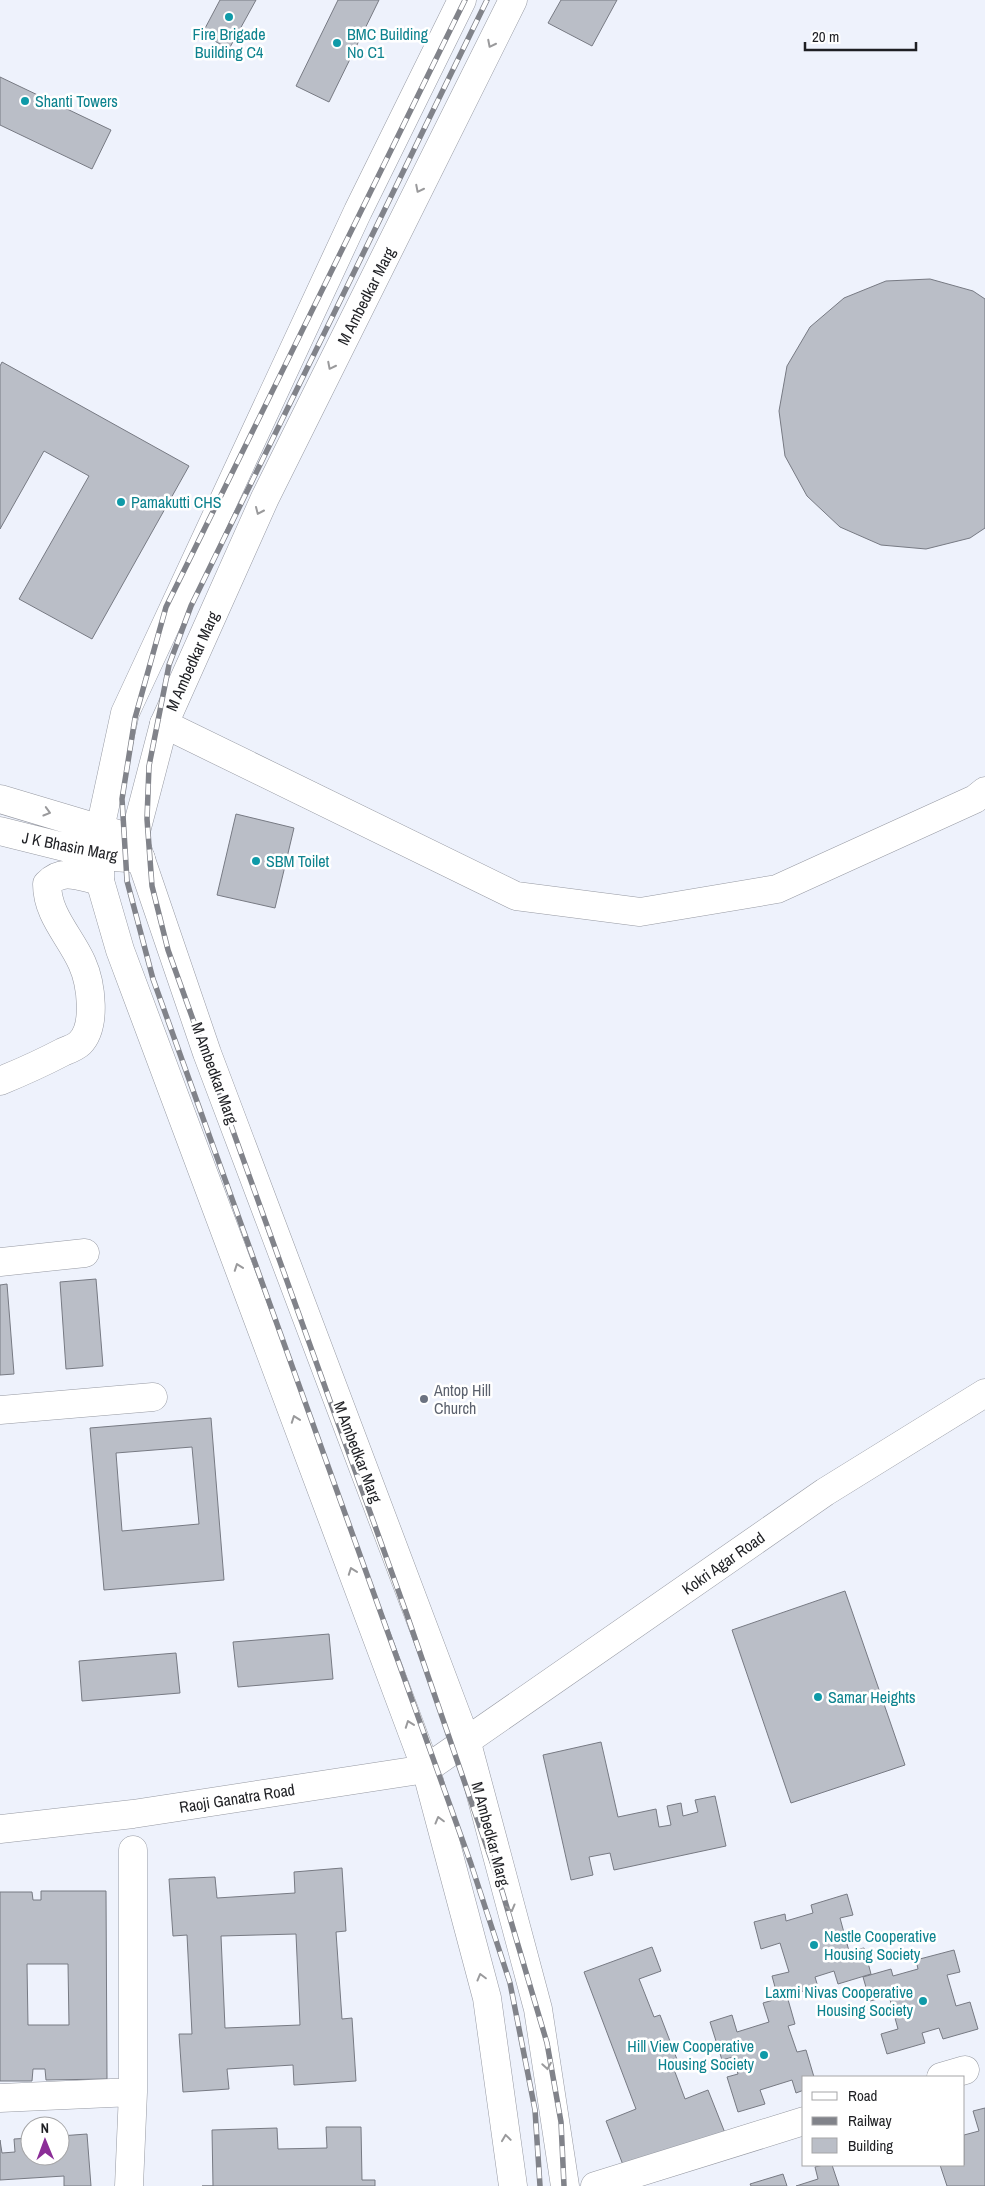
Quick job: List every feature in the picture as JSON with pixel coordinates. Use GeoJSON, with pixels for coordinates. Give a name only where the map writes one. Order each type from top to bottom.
{"type":"FeatureCollection","features":[{"type":"Feature","properties":{"kind":"main road"},"geometry":{"type":"LineString","coordinates":[[462,0],[358,211],[125,713],[100,829],[100,868],[120,950],[426,1769],[487,1998],[513,2186]]}},
{"type":"Feature","properties":{"kind":"main road","name":"M Ambedkar Marg"},"geometry":{"type":"LineString","coordinates":[[513,0],[265,498],[164,724],[138,849],[207,1053],[467,1743],[538,2009],[565,2186]]}},
{"type":"Feature","properties":{"kind":"main road"},"geometry":{"type":"LineString","coordinates":[[164,724],[516,896],[640,912],[777,889],[975,799],[985,791]]}},
{"type":"Feature","properties":{"kind":"main road","name":"J K Bhasin Marg"},"geometry":{"type":"LineString","coordinates":[[0,799],[100,829],[138,849]]}},
{"type":"Feature","properties":{"kind":"main road","name":"J K Bhasin Marg"},"geometry":{"type":"LineString","coordinates":[[0,832],[100,868],[138,849]]}},
{"type":"Feature","properties":{"kind":"main road"},"geometry":{"type":"LineString","coordinates":[[0,1081],[34,1067],[80,1043],[88,1026],[93,1007],[83,963],[62,930],[47,896],[48,884],[56,875],[100,868]]}},
{"type":"Feature","properties":{"kind":"main road"},"geometry":{"type":"LineString","coordinates":[[0,1262],[85,1253]]}},
{"type":"Feature","properties":{"kind":"main road","name":"Kokri Agar Road"},"geometry":{"type":"LineString","coordinates":[[467,1743],[824,1492],[985,1393]]}},
{"type":"Feature","properties":{"kind":"main road"},"geometry":{"type":"LineString","coordinates":[[0,1410],[153,1397]]}},
{"type":"Feature","properties":{"kind":"main road","name":"Raoji Ganatra Road"},"geometry":{"type":"LineString","coordinates":[[0,1829],[132,1814],[426,1769],[467,1743]]}},
{"type":"Feature","properties":{"kind":"main road"},"geometry":{"type":"LineString","coordinates":[[129,2186],[133,2092],[132,1850]]}},
{"type":"Feature","properties":{"kind":"main road"},"geometry":{"type":"LineString","coordinates":[[0,2098],[133,2092]]}},
{"type":"Feature","properties":{"kind":"main road"},"geometry":{"type":"LineString","coordinates":[[595,2186],[802,2122]]}},
{"type":"Feature","properties":{"kind":"building","name":"Fire Brigade Building C4"},"geometry":{"type":"Polygon","coordinates":[[[220,0],[256,0],[229,49],[202,34],[220,0]]]}},
{"type":"Feature","properties":{"kind":"building","name":"BMC Building No C1"},"geometry":{"type":"Polygon","coordinates":[[[338,0],[379,0],[329,102],[296,86],[338,0]]]}},
{"type":"Feature","properties":{"kind":"building"},"geometry":{"type":"Polygon","coordinates":[[[561,0],[617,0],[592,46],[548,23],[561,0]]]}},
{"type":"Feature","properties":{"kind":"building","name":"Shanti Towers"},"geometry":{"type":"Polygon","coordinates":[[[0,77],[111,130],[92,169],[0,125],[0,77]]]}},
{"type":"Feature","properties":{"kind":"building"},"geometry":{"type":"Polygon","coordinates":[[[930,279],[973,291],[985,299],[985,528],[970,538],[926,549],[881,545],[840,527],[807,496],[785,456],[779,411],[787,366],[810,327],[844,298],[886,281],[930,279]]]}},
{"type":"Feature","properties":{"kind":"building","name":"Pamakutti CHS"},"geometry":{"type":"Polygon","coordinates":[[[2,362],[189,466],[92,639],[19,599],[89,476],[44,451],[0,529],[0,366],[2,362]]]}},
{"type":"Feature","properties":{"kind":"building","name":"SBM Toilet"},"geometry":{"type":"Polygon","coordinates":[[[236,814],[294,828],[275,908],[217,895],[236,814]]]}},
{"type":"Feature","properties":{"kind":"building"},"geometry":{"type":"Polygon","coordinates":[[[96,1279],[103,1366],[66,1369],[60,1282],[96,1279]]]}},
{"type":"Feature","properties":{"kind":"building"},"geometry":{"type":"Polygon","coordinates":[[[7,1284],[14,1374],[0,1375],[0,1285],[7,1284]]]}},
{"type":"Feature","properties":{"kind":"building"},"geometry":{"type":"Polygon","coordinates":[[[211,1418],[224,1580],[104,1590],[90,1428],[211,1418]],[[192,1447],[116,1453],[122,1531],[199,1524],[192,1447]]]}},
{"type":"Feature","properties":{"kind":"building","name":"Samar Heights"},"geometry":{"type":"Polygon","coordinates":[[[845,1591],[905,1765],[791,1803],[732,1630],[845,1591]]]}},
{"type":"Feature","properties":{"kind":"building"},"geometry":{"type":"Polygon","coordinates":[[[329,1634],[333,1679],[238,1687],[233,1642],[329,1634]]]}},
{"type":"Feature","properties":{"kind":"building"},"geometry":{"type":"Polygon","coordinates":[[[176,1653],[180,1693],[82,1701],[79,1661],[176,1653]]]}},
{"type":"Feature","properties":{"kind":"building"},"geometry":{"type":"Polygon","coordinates":[[[601,1742],[618,1817],[656,1809],[659,1827],[671,1825],[667,1806],[681,1803],[683,1816],[698,1812],[695,1800],[715,1796],[726,1846],[614,1870],[610,1853],[589,1857],[593,1875],[571,1880],[543,1755],[601,1742]]]}},
{"type":"Feature","properties":{"kind":"building"},"geometry":{"type":"Polygon","coordinates":[[[342,1868],[346,1931],[336,1932],[342,2019],[352,2018],[356,2081],[294,2085],[293,2065],[227,2069],[229,2089],[183,2092],[179,2034],[192,2034],[187,1935],[173,1936],[169,1879],[215,1877],[217,1898],[295,1893],[294,1872],[342,1868]],[[296,1934],[221,1936],[225,2028],[300,2025],[296,1934]]]}},
{"type":"Feature","properties":{"kind":"building"},"geometry":{"type":"Polygon","coordinates":[[[41,1891],[106,1891],[107,2079],[46,2080],[45,2069],[33,2069],[32,2081],[0,2081],[0,1892],[32,1892],[33,1900],[41,1900],[41,1891]],[[27,1964],[28,2025],[69,2025],[68,1964],[27,1964]]]}},
{"type":"Feature","properties":{"kind":"building","name":"Nestle Cooperative Housing Society"},"geometry":{"type":"Polygon","coordinates":[[[847,1894],[853,1915],[840,1918],[849,1951],[864,1948],[871,1974],[838,1984],[834,1971],[815,1977],[818,1987],[778,1998],[772,1976],[789,1972],[780,1943],[761,1949],[754,1922],[785,1914],[786,1921],[813,1913],[811,1905],[847,1894]]]}},
{"type":"Feature","properties":{"kind":"building"},"geometry":{"type":"Polygon","coordinates":[[[652,1947],[661,1971],[639,1979],[654,2017],[660,2015],[678,2062],[672,2064],[685,2099],[708,2090],[725,2133],[625,2170],[606,2121],[636,2109],[584,1972],[652,1947]]]}},
{"type":"Feature","properties":{"kind":"building","name":"Laxmi Nivas Cooperative Housing Society"},"geometry":{"type":"Polygon","coordinates":[[[954,1950],[960,1972],[947,1975],[956,2006],[970,2002],[978,2029],[943,2039],[939,2028],[922,2033],[925,2043],[887,2054],[881,2034],[898,2029],[889,1996],[870,2001],[863,1977],[891,1969],[893,1976],[918,1969],[916,1960],[954,1950]]]}},
{"type":"Feature","properties":{"kind":"building","name":"Hill View Cooperative Housing Society"},"geometry":{"type":"Polygon","coordinates":[[[787,1996],[795,2024],[788,2026],[797,2052],[806,2050],[814,2076],[802,2076],[802,2091],[796,2093],[792,2080],[760,2090],[765,2104],[738,2112],[727,2077],[738,2074],[733,2057],[722,2060],[710,2022],[732,2015],[737,2032],[769,2022],[763,2003],[787,1996]]]}},
{"type":"Feature","properties":{"kind":"building"},"geometry":{"type":"Polygon","coordinates":[[[985,2108],[985,2186],[947,2186],[940,2166],[965,2166],[965,2135],[979,2131],[973,2111],[985,2108]]]}},
{"type":"Feature","properties":{"kind":"building"},"geometry":{"type":"Polygon","coordinates":[[[326,2127],[361,2127],[362,2180],[375,2180],[375,2186],[213,2186],[212,2130],[277,2128],[278,2149],[327,2148],[326,2127]]]}},
{"type":"Feature","properties":{"kind":"building"},"geometry":{"type":"Polygon","coordinates":[[[87,2134],[91,2186],[64,2186],[64,2176],[0,2180],[0,2140],[2,2153],[15,2152],[14,2139],[20,2139],[20,2166],[70,2166],[70,2135],[87,2134]]]}},
{"type":"Feature","properties":{"kind":"building"},"geometry":{"type":"Polygon","coordinates":[[[832,2166],[839,2186],[796,2186],[818,2179],[815,2167],[832,2166]]]}},
{"type":"Feature","properties":{"kind":"building"},"geometry":{"type":"Polygon","coordinates":[[[783,2174],[787,2186],[751,2186],[750,2184],[783,2174]]]}},
{"type":"Feature","properties":{"kind":"railway"},"geometry":{"type":"LineString","coordinates":[[465,0],[166,607],[135,718],[122,799],[127,881],[153,979],[471,1864],[510,1983],[535,2110],[540,2186]]}},
{"type":"Feature","properties":{"kind":"railway"},"geometry":{"type":"LineString","coordinates":[[487,0],[191,606],[169,665],[149,766],[147,819],[152,886],[168,950],[407,1615],[502,1891],[547,2043],[561,2122],[564,2186]]}},
{"type":"Feature","properties":{"kind":"place","name":"Fire Brigade Building C4"},"geometry":{"type":"Point","coordinates":[229,17]}},
{"type":"Feature","properties":{"kind":"place","name":"BMC Building No C1"},"geometry":{"type":"Point","coordinates":[337,43]}},
{"type":"Feature","properties":{"kind":"place","name":"Shanti Towers"},"geometry":{"type":"Point","coordinates":[25,101]}},
{"type":"Feature","properties":{"kind":"place","name":"Pamakutti CHS"},"geometry":{"type":"Point","coordinates":[121,502]}},
{"type":"Feature","properties":{"kind":"place","name":"SBM Toilet"},"geometry":{"type":"Point","coordinates":[256,861]}},
{"type":"Feature","properties":{"kind":"place","name":"Antop Hill Church"},"geometry":{"type":"Point","coordinates":[424,1399]}},
{"type":"Feature","properties":{"kind":"place","name":"Samar Heights"},"geometry":{"type":"Point","coordinates":[818,1697]}},
{"type":"Feature","properties":{"kind":"place","name":"Nestle Cooperative Housing Society"},"geometry":{"type":"Point","coordinates":[814,1945]}},
{"type":"Feature","properties":{"kind":"place","name":"Laxmi Nivas Cooperative Housing Society"},"geometry":{"type":"Point","coordinates":[923,2001]}},
{"type":"Feature","properties":{"kind":"place","name":"Hill View Cooperative Housing Society"},"geometry":{"type":"Point","coordinates":[764,2055]}}]}
